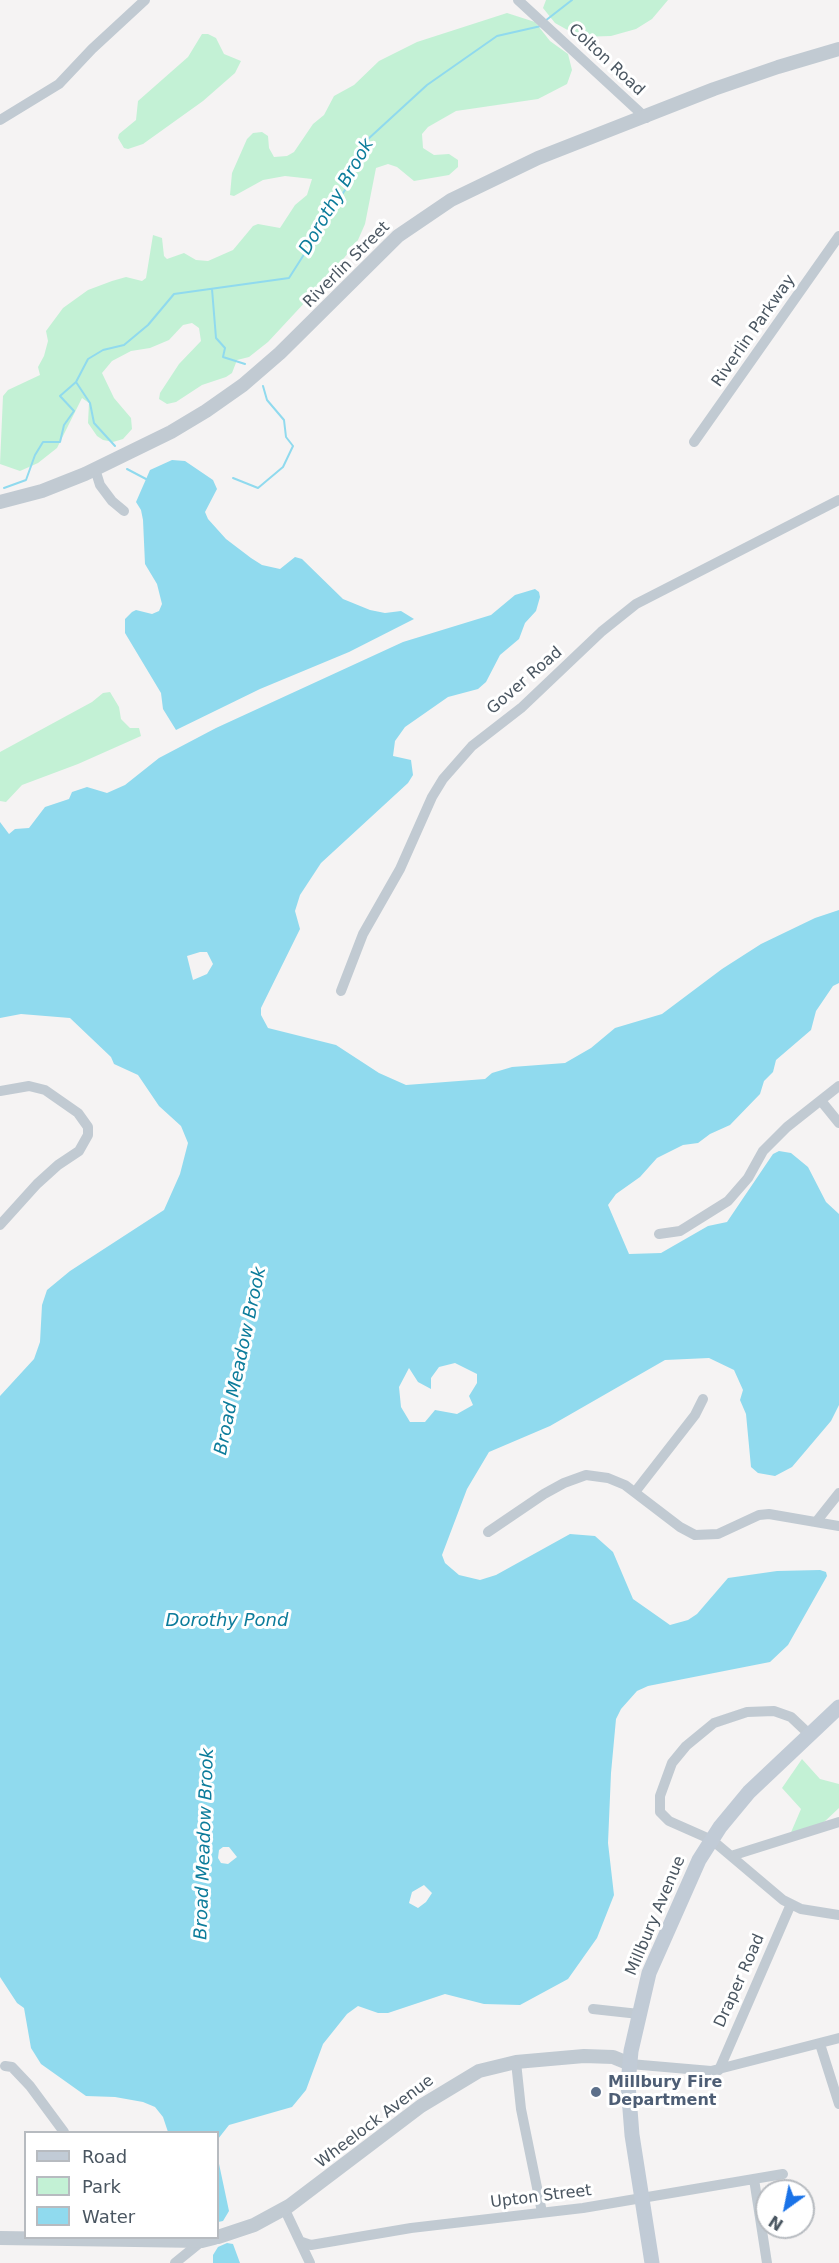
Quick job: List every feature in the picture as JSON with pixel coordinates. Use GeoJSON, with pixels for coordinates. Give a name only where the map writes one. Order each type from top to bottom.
{"type":"FeatureCollection","features":[{"type":"Feature","properties":{"kind":"main road","name":"Millbury Avenue"},"geometry":{"type":"LineString","coordinates":[[652,2263],[632,2135],[630,2064],[649,1973],[699,1860],[712,1840],[749,1792],[839,1707]]}},
{"type":"Feature","properties":{"kind":"street"},"geometry":{"type":"LineString","coordinates":[[0,120],[59,84],[92,49],[145,0]]}},
{"type":"Feature","properties":{"kind":"street","name":"Colton Road"},"geometry":{"type":"LineString","coordinates":[[518,0],[646,118]]}},
{"type":"Feature","properties":{"kind":"street","name":"Riverlin Street"},"geometry":{"type":"LineString","coordinates":[[0,502],[42,491],[95,469],[171,432],[243,385],[311,324],[377,255],[422,218],[484,183],[538,158],[646,118],[714,89],[778,66],[839,49]]}},
{"type":"Feature","properties":{"kind":"street","name":"Riverlin Parkway"},"geometry":{"type":"LineString","coordinates":[[694,442],[839,236]]}},
{"type":"Feature","properties":{"kind":"street"},"geometry":{"type":"LineString","coordinates":[[95,469],[100,485],[112,501],[124,511]]}},
{"type":"Feature","properties":{"kind":"street","name":"Gover Road"},"geometry":{"type":"LineString","coordinates":[[341,991],[363,934],[400,870],[432,797],[443,779],[472,746],[521,708],[601,632],[636,604],[839,500]]}},
{"type":"Feature","properties":{"kind":"street"},"geometry":{"type":"LineString","coordinates":[[0,1091],[29,1086],[45,1090],[78,1113],[88,1127],[88,1135],[79,1151],[58,1165],[0,1225]]}},
{"type":"Feature","properties":{"kind":"street"},"geometry":{"type":"LineString","coordinates":[[659,1234],[687,1227],[728,1201],[748,1178],[763,1151],[787,1127],[822,1102],[839,1086]]}},
{"type":"Feature","properties":{"kind":"street"},"geometry":{"type":"LineString","coordinates":[[822,1102],[839,1123]]}},
{"type":"Feature","properties":{"kind":"street"},"geometry":{"type":"LineString","coordinates":[[635,1492],[695,1415],[703,1399]]}},
{"type":"Feature","properties":{"kind":"street"},"geometry":{"type":"LineString","coordinates":[[488,1532],[543,1494],[575,1478],[599,1476],[617,1482],[635,1492],[680,1527],[695,1535],[718,1534],[759,1515],[769,1514],[839,1526]]}},
{"type":"Feature","properties":{"kind":"street"},"geometry":{"type":"LineString","coordinates":[[816,1522],[839,1493]]}},
{"type":"Feature","properties":{"kind":"street"},"geometry":{"type":"LineString","coordinates":[[809,1734],[784,1714],[763,1710],[747,1712],[714,1723],[686,1746],[672,1763],[662,1787],[659,1806],[663,1818],[712,1840],[776,1895],[801,1910],[839,1915]]}},
{"type":"Feature","properties":{"kind":"street"},"geometry":{"type":"LineString","coordinates":[[731,1856],[783,1842],[839,1822]]}},
{"type":"Feature","properties":{"kind":"street","name":"Draper Road"},"geometry":{"type":"LineString","coordinates":[[719,2070],[791,1904]]}},
{"type":"Feature","properties":{"kind":"street"},"geometry":{"type":"LineString","coordinates":[[593,2009],[639,2014]]}},
{"type":"Feature","properties":{"kind":"street"},"geometry":{"type":"LineString","coordinates":[[630,2064],[690,2071],[719,2070],[839,2038]]}},
{"type":"Feature","properties":{"kind":"street"},"geometry":{"type":"LineString","coordinates":[[820,2044],[839,2104]]}},
{"type":"Feature","properties":{"kind":"street","name":"Wheelock Avenue"},"geometry":{"type":"LineString","coordinates":[[219,2236],[254,2225],[284,2208],[421,2106],[479,2071],[516,2062],[584,2056],[613,2057],[630,2064]]}},
{"type":"Feature","properties":{"kind":"street"},"geometry":{"type":"LineString","coordinates":[[516,2062],[521,2109],[542,2212]]}},
{"type":"Feature","properties":{"kind":"street"},"geometry":{"type":"LineString","coordinates":[[5,2066],[12,2067],[30,2086],[63,2131]]}},
{"type":"Feature","properties":{"kind":"street","name":"Upton Street"},"geometry":{"type":"LineString","coordinates":[[302,2242],[312,2245],[411,2228],[641,2199],[783,2174]]}},
{"type":"Feature","properties":{"kind":"street"},"geometry":{"type":"LineString","coordinates":[[754,2179],[767,2263]]}},
{"type":"Feature","properties":{"kind":"street"},"geometry":{"type":"LineString","coordinates":[[284,2208],[310,2263]]}},
{"type":"Feature","properties":{"kind":"street","name":"Wheelock Avenue"},"geometry":{"type":"LineString","coordinates":[[0,2238],[24,2238]]}},
{"type":"Feature","properties":{"kind":"street"},"geometry":{"type":"LineString","coordinates":[[175,2263],[210,2239]]}},
{"type":"Feature","properties":{"kind":"green space"},"geometry":{"type":"Polygon","coordinates":[[[546,0],[668,0],[652,19],[636,29],[611,36],[580,37],[555,23],[543,8],[546,0]]]}},
{"type":"Feature","properties":{"kind":"green space"},"geometry":{"type":"Polygon","coordinates":[[[507,13],[535,22],[550,41],[568,54],[572,70],[567,84],[538,99],[456,111],[428,127],[422,134],[423,148],[434,155],[449,154],[458,160],[458,167],[449,175],[414,181],[397,167],[388,164],[376,168],[365,224],[358,240],[334,271],[268,342],[249,357],[237,360],[232,373],[202,385],[176,402],[167,404],[159,399],[160,393],[179,364],[201,341],[199,328],[192,323],[183,325],[169,340],[150,348],[131,351],[112,361],[102,373],[114,398],[131,418],[132,429],[123,439],[113,442],[97,436],[88,423],[89,403],[82,398],[57,448],[38,463],[20,471],[0,464],[3,396],[8,390],[40,375],[38,367],[48,341],[46,331],[63,308],[88,290],[112,281],[126,277],[142,281],[146,278],[153,235],[162,238],[164,256],[167,259],[184,253],[196,260],[208,261],[233,250],[253,226],[258,224],[280,228],[295,205],[307,195],[312,179],[285,176],[263,180],[234,196],[230,195],[232,173],[247,139],[253,133],[262,132],[268,136],[269,148],[274,157],[287,156],[294,152],[313,124],[324,115],[334,96],[354,85],[379,61],[417,42],[507,13]]]}},
{"type":"Feature","properties":{"kind":"green space"},"geometry":{"type":"Polygon","coordinates":[[[202,34],[216,38],[224,54],[241,61],[235,73],[203,101],[143,144],[128,149],[124,148],[118,138],[119,134],[136,120],[138,101],[188,57],[202,34]]]}},
{"type":"Feature","properties":{"kind":"green space"},"geometry":{"type":"Polygon","coordinates":[[[110,692],[119,707],[121,719],[130,728],[139,728],[141,736],[78,764],[22,785],[6,802],[0,801],[0,752],[92,702],[103,693],[110,692]]]}},
{"type":"Feature","properties":{"kind":"green space"},"geometry":{"type":"Polygon","coordinates":[[[802,1759],[820,1779],[839,1784],[839,1808],[823,1823],[789,1837],[801,1809],[782,1788],[802,1759]]]}},
{"type":"Feature","properties":{"kind":"water"},"geometry":{"type":"Polygon","coordinates":[[[172,460],[185,461],[213,480],[217,489],[205,512],[208,519],[226,539],[251,558],[262,565],[280,569],[295,557],[302,559],[343,599],[370,610],[385,613],[401,611],[414,619],[349,652],[260,689],[176,730],[163,709],[161,693],[125,633],[125,619],[132,612],[136,610],[152,614],[159,611],[162,604],[157,584],[145,564],[143,520],[136,502],[150,470],[172,460]]]}},
{"type":"Feature","properties":{"kind":"water","name":"Dorothy Pond"},"geometry":{"type":"Polygon","coordinates":[[[535,589],[539,592],[536,611],[525,623],[519,639],[500,655],[486,682],[478,689],[448,697],[405,727],[395,741],[393,756],[411,760],[413,775],[408,783],[321,863],[300,895],[295,911],[300,929],[261,1008],[261,1015],[268,1028],[336,1045],[379,1073],[406,1085],[485,1079],[492,1073],[512,1067],[565,1063],[591,1048],[615,1028],[662,1014],[722,969],[761,944],[815,918],[839,910],[839,983],[833,986],[816,1011],[811,1030],[776,1060],[773,1072],[764,1081],[760,1094],[730,1125],[710,1134],[698,1143],[683,1145],[657,1158],[640,1177],[616,1194],[608,1205],[629,1254],[661,1253],[708,1226],[727,1222],[773,1154],[779,1151],[791,1153],[808,1167],[826,1202],[839,1214],[839,1405],[831,1421],[792,1467],[775,1476],[758,1473],[751,1467],[746,1414],[740,1400],[743,1390],[734,1370],[709,1358],[665,1360],[550,1426],[489,1452],[467,1489],[442,1555],[445,1563],[459,1575],[480,1580],[496,1575],[570,1534],[595,1536],[613,1552],[633,1599],[670,1625],[688,1620],[697,1614],[728,1578],[777,1571],[820,1570],[826,1572],[827,1576],[788,1645],[770,1662],[648,1686],[637,1691],[621,1709],[616,1719],[608,1843],[614,1895],[597,1938],[568,1979],[520,2005],[484,2004],[445,1994],[388,2013],[378,2013],[358,2006],[347,2014],[323,2044],[306,2090],[292,2107],[229,2125],[219,2138],[219,2131],[168,2131],[163,2117],[155,2107],[143,2102],[115,2097],[86,2096],[41,2064],[31,2048],[24,2008],[17,2003],[0,1977],[0,1396],[34,1359],[40,1342],[42,1305],[47,1290],[70,1271],[164,1210],[180,1174],[188,1143],[181,1126],[159,1106],[138,1075],[114,1064],[111,1057],[70,1018],[21,1014],[0,1018],[0,822],[9,834],[15,829],[29,828],[45,807],[69,799],[72,792],[87,787],[107,793],[125,785],[159,758],[216,728],[403,642],[491,615],[515,595],[535,589]],[[207,952],[187,956],[193,980],[207,974],[213,964],[207,952]],[[455,1363],[439,1367],[431,1378],[431,1389],[418,1382],[409,1368],[399,1387],[401,1407],[410,1422],[425,1422],[435,1410],[457,1414],[473,1405],[469,1396],[477,1383],[477,1374],[455,1363]],[[229,1847],[219,1850],[218,1858],[221,1863],[228,1864],[237,1857],[229,1847]],[[424,1885],[412,1892],[409,1903],[418,1908],[432,1893],[424,1885]]]}},
{"type":"Feature","properties":{"kind":"water"},"geometry":{"type":"Polygon","coordinates":[[[219,2164],[229,2211],[223,2221],[219,2222],[219,2164]]]}},
{"type":"Feature","properties":{"kind":"water"},"geometry":{"type":"Polygon","coordinates":[[[227,2243],[233,2244],[240,2263],[213,2263],[213,2255],[218,2247],[227,2243]]]}},
{"type":"Feature","properties":{"kind":"waterway","name":"Dorothy Brook"},"geometry":{"type":"LineString","coordinates":[[545,21],[572,0]]}},
{"type":"Feature","properties":{"kind":"waterway","name":"Dorothy Brook"},"geometry":{"type":"LineString","coordinates":[[115,446],[94,423],[90,403],[76,382],[88,359],[103,350],[124,345],[148,325],[174,294],[289,278],[345,190],[367,140],[427,85],[497,36],[541,26]]}},
{"type":"Feature","properties":{"kind":"waterway","name":"Dorothy Brook"},"geometry":{"type":"LineString","coordinates":[[212,289],[216,338],[225,348],[223,357],[245,364]]}},
{"type":"Feature","properties":{"kind":"waterway"},"geometry":{"type":"LineString","coordinates":[[4,488],[26,480],[35,455],[43,442],[60,442],[64,425],[74,411],[60,396],[76,382]]}},
{"type":"Feature","properties":{"kind":"waterway","name":"Dorothy Brook"},"geometry":{"type":"LineString","coordinates":[[233,478],[258,488],[283,467],[293,446],[286,437],[284,420],[267,400],[263,386]]}},
{"type":"Feature","properties":{"kind":"waterway","name":"Dorothy Brook"},"geometry":{"type":"LineString","coordinates":[[127,469],[146,479]]}},
{"type":"Feature","properties":{"kind":"place","name":"Millbury Fire Department"},"geometry":{"type":"Point","coordinates":[596,2092]}},
{"type":"Feature","properties":{"kind":"water label","name":"Broad Meadow Brook"},"geometry":{"type":"Point","coordinates":[241,1361]}},
{"type":"Feature","properties":{"kind":"water label","name":"Broad Meadow Brook"},"geometry":{"type":"Point","coordinates":[205,1844]}}]}
